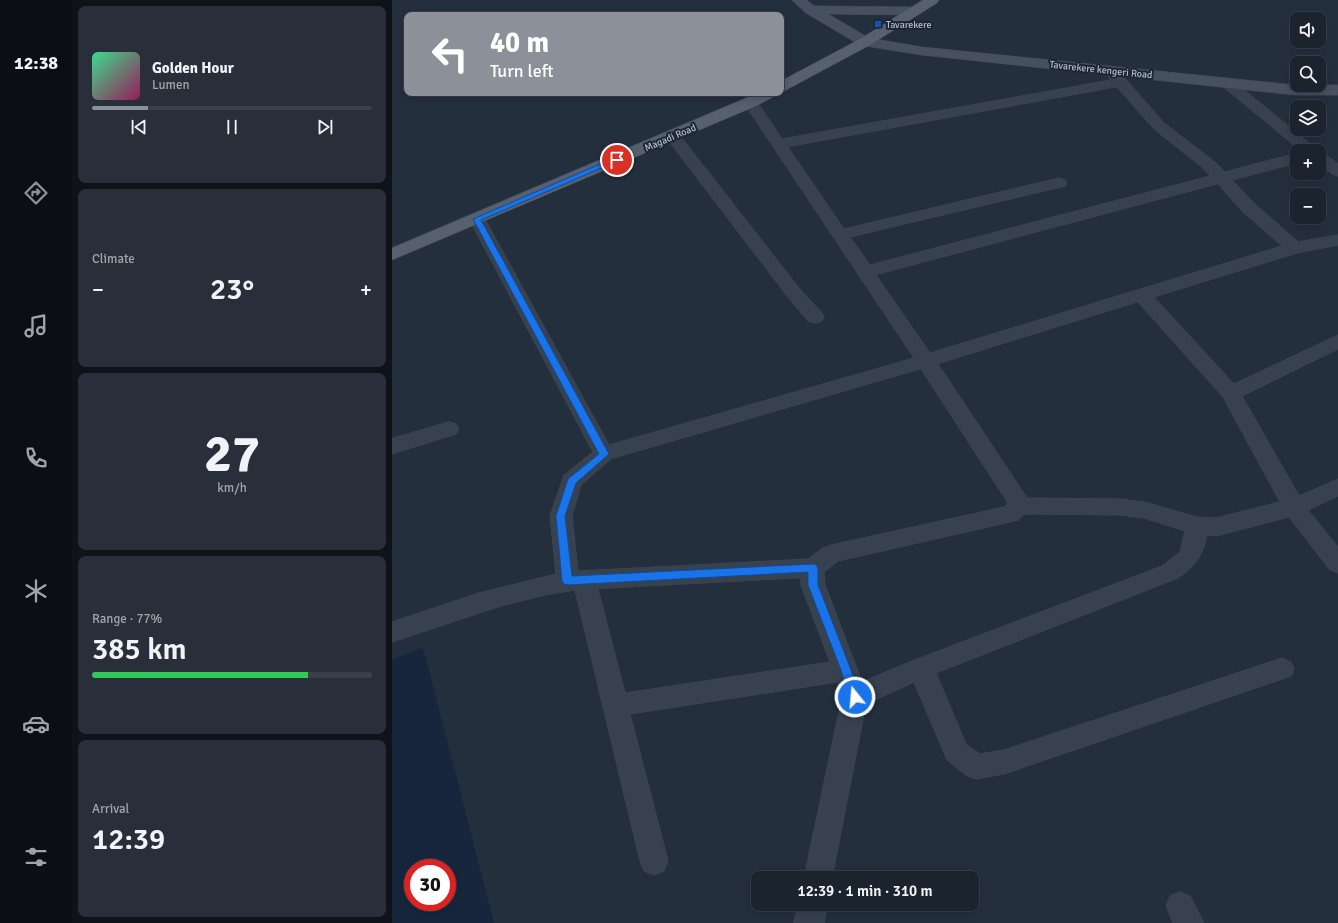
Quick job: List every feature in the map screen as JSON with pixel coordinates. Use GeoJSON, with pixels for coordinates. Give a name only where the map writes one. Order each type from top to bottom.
{"type":"FeatureCollection","features":[{"type":"Feature","properties":{"kind":"main road"},"geometry":{"type":"LineString","coordinates":[[799,0],[811,10],[866,42]]}},
{"type":"Feature","properties":{"kind":"main road"},"geometry":{"type":"LineString","coordinates":[[784,85],[866,42],[932,0]]}},
{"type":"Feature","properties":{"kind":"main road"},"geometry":{"type":"LineString","coordinates":[[811,10],[915,11]]}},
{"type":"Feature","properties":{"kind":"main road","name":"Tavarekere kengeri Road"},"geometry":{"type":"LineString","coordinates":[[866,42],[922,51],[1116,76],[1226,82],[1295,90],[1335,91]]}},
{"type":"Feature","properties":{"kind":"main road","name":"Magadi Road"},"geometry":{"type":"LineString","coordinates":[[392,255],[751,103],[764,96]]}},
{"type":"Feature","properties":{"kind":"street"},"geometry":{"type":"LineString","coordinates":[[778,144],[1116,76],[1159,126],[1209,165],[1248,207],[1294,248]]}},
{"type":"Feature","properties":{"kind":"street"},"geometry":{"type":"LineString","coordinates":[[1226,82],[1302,144]]}},
{"type":"Feature","properties":{"kind":"street"},"geometry":{"type":"LineString","coordinates":[[751,103],[926,361],[1015,496],[1020,506]]}},
{"type":"Feature","properties":{"kind":"street"},"geometry":{"type":"LineString","coordinates":[[673,136],[793,292],[815,317]]}},
{"type":"Feature","properties":{"kind":"street"},"geometry":{"type":"LineString","coordinates":[[865,272],[1290,160]]}},
{"type":"Feature","properties":{"kind":"street"},"geometry":{"type":"LineString","coordinates":[[1326,162],[1338,171]]}},
{"type":"Feature","properties":{"kind":"street"},"geometry":{"type":"LineString","coordinates":[[840,235],[1059,183]]}},
{"type":"Feature","properties":{"kind":"street"},"geometry":{"type":"LineString","coordinates":[[477,219],[604,454]]}},
{"type":"Feature","properties":{"kind":"street"},"geometry":{"type":"LineString","coordinates":[[654,861],[616,705],[576,580],[561,516],[572,481],[604,454],[926,361],[1294,248],[1338,240]]}},
{"type":"Feature","properties":{"kind":"street"},"geometry":{"type":"LineString","coordinates":[[1142,295],[1231,393],[1294,508],[1338,564]]}},
{"type":"Feature","properties":{"kind":"street"},"geometry":{"type":"LineString","coordinates":[[1231,393],[1338,341]]}},
{"type":"Feature","properties":{"kind":"street"},"geometry":{"type":"LineString","coordinates":[[392,447],[449,429]]}},
{"type":"Feature","properties":{"kind":"street"},"geometry":{"type":"LineString","coordinates":[[392,632],[476,602],[535,586],[576,580],[813,568],[831,554],[1010,514],[1020,506],[1120,507],[1144,510],[1197,526],[1216,527],[1294,508],[1338,488]]}},
{"type":"Feature","properties":{"kind":"street"},"geometry":{"type":"LineString","coordinates":[[855,697],[921,668],[1170,572],[1182,565],[1193,551],[1197,526]]}},
{"type":"Feature","properties":{"kind":"street"},"geometry":{"type":"LineString","coordinates":[[813,568],[813,585],[855,697],[819,871]]}},
{"type":"Feature","properties":{"kind":"street"},"geometry":{"type":"LineString","coordinates":[[921,668],[956,752],[976,767],[1004,762],[1282,669]]}},
{"type":"Feature","properties":{"kind":"street"},"geometry":{"type":"LineString","coordinates":[[616,705],[846,670]]}},
{"type":"Feature","properties":{"kind":"street"},"geometry":{"type":"LineString","coordinates":[[809,923],[812,911]]}},
{"type":"Feature","properties":{"kind":"water"},"geometry":{"type":"Polygon","coordinates":[[[423,647],[494,923],[392,923],[392,660],[423,647]]]}},
{"type":"Feature","properties":{"kind":"place","name":"Tavarekere"},"geometry":{"type":"Point","coordinates":[878,24]}},
{"type":"Feature","properties":{"kind":"route"},"geometry":{"type":"LineString","coordinates":[[617,160],[477,219],[604,454],[572,481],[561,516],[568,581],[813,568],[813,585],[855,697]]}}]}
